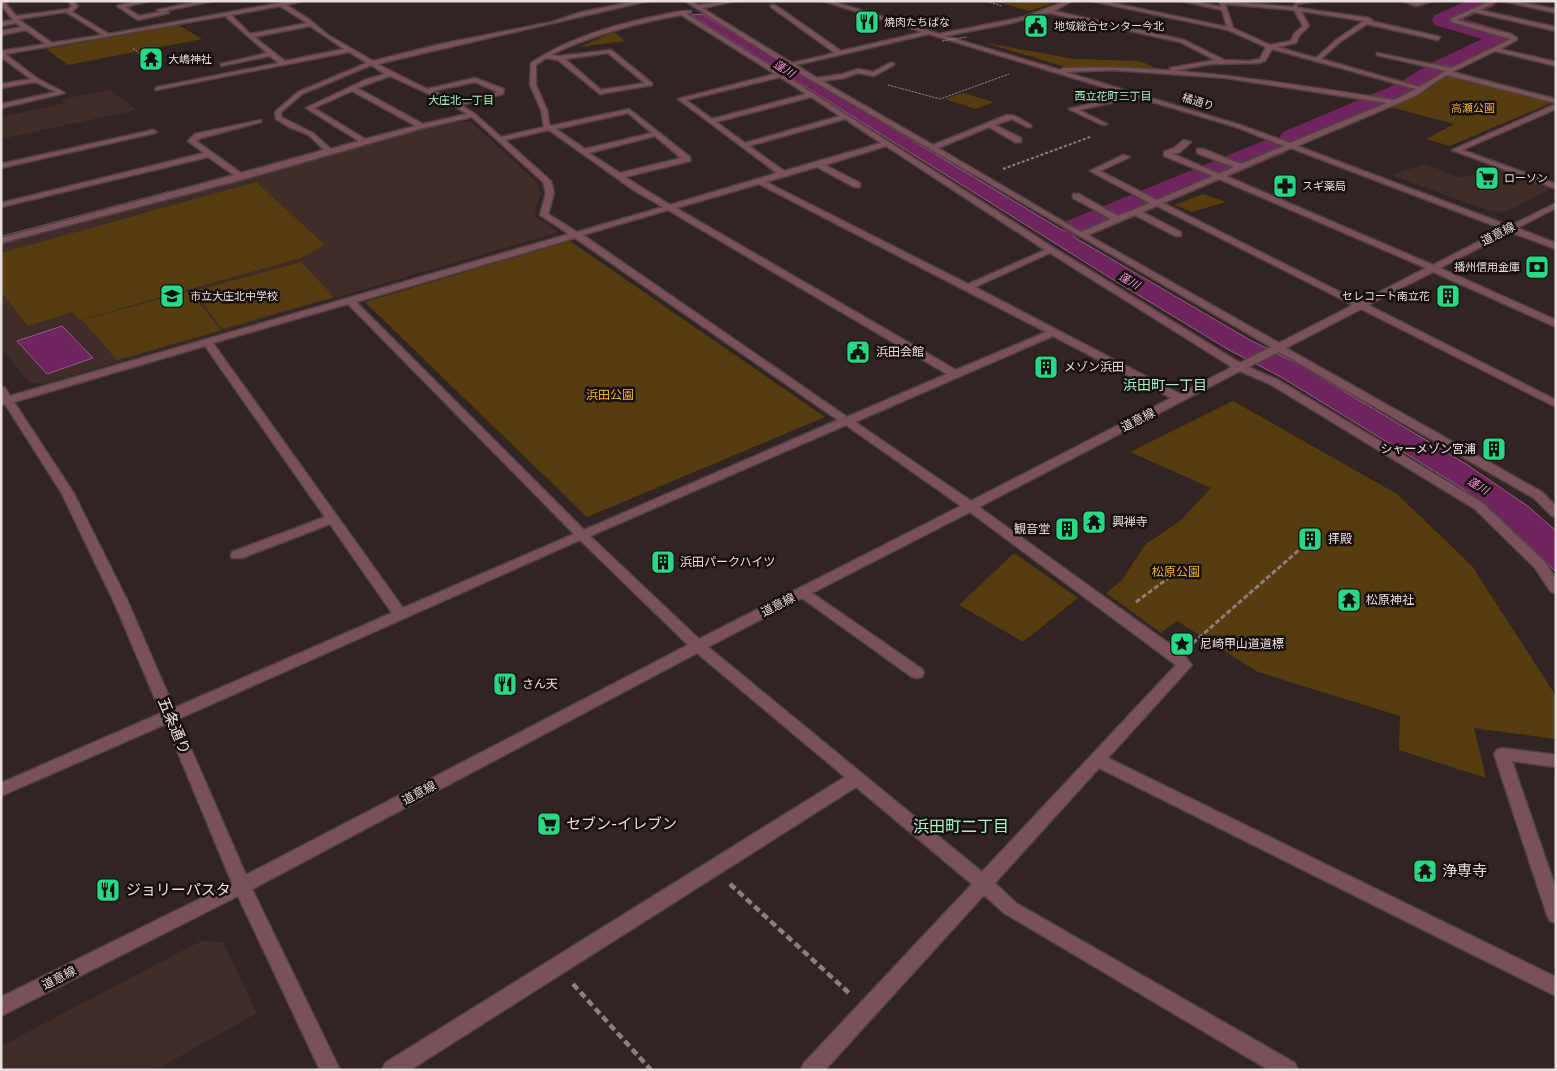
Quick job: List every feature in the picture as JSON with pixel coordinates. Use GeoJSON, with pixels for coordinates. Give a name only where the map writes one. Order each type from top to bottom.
{"type":"FeatureCollection","features":[{"type":"Feature","properties":{"kind":"street"},"geometry":{"type":"LineString","coordinates":[[1,1],[16,20],[50,45]]}},
{"type":"Feature","properties":{"kind":"street"},"geometry":{"type":"LineString","coordinates":[[1,24],[71,10],[75,6],[70,1]]}},
{"type":"Feature","properties":{"kind":"street"},"geometry":{"type":"LineString","coordinates":[[166,14],[138,18],[120,6],[147,1],[166,14],[177,23]]}},
{"type":"Feature","properties":{"kind":"street"},"geometry":{"type":"LineString","coordinates":[[160,10],[211,1]]}},
{"type":"Feature","properties":{"kind":"street"},"geometry":{"type":"LineString","coordinates":[[261,1],[269,7]]}},
{"type":"Feature","properties":{"kind":"street"},"geometry":{"type":"LineString","coordinates":[[1,53],[108,36],[301,1]]}},
{"type":"Feature","properties":{"kind":"street"},"geometry":{"type":"LineString","coordinates":[[603,1],[616,7]]}},
{"type":"Feature","properties":{"kind":"street"},"geometry":{"type":"LineString","coordinates":[[329,151],[312,134],[278,118],[278,112],[300,93],[372,63],[646,1]]}},
{"type":"Feature","properties":{"kind":"street"},"geometry":{"type":"LineString","coordinates":[[687,1],[917,140],[1556,506]]}},
{"type":"Feature","properties":{"kind":"street"},"geometry":{"type":"LineString","coordinates":[[734,1],[681,14],[660,17],[593,36],[543,57],[533,64],[533,86],[544,110],[546,125],[619,176],[955,374]]}},
{"type":"Feature","properties":{"kind":"street","name":"橘通り"},"geometry":{"type":"LineString","coordinates":[[825,1],[1238,126],[1556,246]]}},
{"type":"Feature","properties":{"kind":"street"},"geometry":{"type":"LineString","coordinates":[[772,68],[839,53],[936,36],[1048,11],[1070,1]]}},
{"type":"Feature","properties":{"kind":"street"},"geometry":{"type":"LineString","coordinates":[[1094,1],[1230,29],[1268,46],[1420,88]]}},
{"type":"Feature","properties":{"kind":"street"},"geometry":{"type":"LineString","coordinates":[[1184,1],[1225,9]]}},
{"type":"Feature","properties":{"kind":"street"},"geometry":{"type":"LineString","coordinates":[[1295,9],[1297,1],[1317,1]]}},
{"type":"Feature","properties":{"kind":"street"},"geometry":{"type":"LineString","coordinates":[[1405,1],[1416,4],[1431,1]]}},
{"type":"Feature","properties":{"kind":"street"},"geometry":{"type":"LineString","coordinates":[[1081,235],[1393,101],[1420,88],[1444,71],[1515,38],[1454,22],[1454,19],[1496,1]]}},
{"type":"Feature","properties":{"kind":"street"},"geometry":{"type":"LineString","coordinates":[[1505,1],[1556,11]]}},
{"type":"Feature","properties":{"kind":"street"},"geometry":{"type":"LineString","coordinates":[[1230,29],[1222,2],[1295,9],[1369,20],[1338,41],[1317,60]]}},
{"type":"Feature","properties":{"kind":"street"},"geometry":{"type":"LineString","coordinates":[[282,5],[349,50],[390,74],[455,104],[473,115],[547,181],[550,193],[544,215],[575,234],[970,506],[1119,614],[1185,665],[811,1070]]}},
{"type":"Feature","properties":{"kind":"street"},"geometry":{"type":"LineString","coordinates":[[773,6],[839,53]]}},
{"type":"Feature","properties":{"kind":"street"},"geometry":{"type":"LineString","coordinates":[[1155,72],[1198,63],[1255,63],[1263,60],[1268,46],[1294,42],[1296,35],[1306,26],[1295,9]]}},
{"type":"Feature","properties":{"kind":"street"},"geometry":{"type":"LineString","coordinates":[[71,10],[69,12],[108,36]]}},
{"type":"Feature","properties":{"kind":"street"},"geometry":{"type":"LineString","coordinates":[[1048,11],[1182,42],[1223,62]]}},
{"type":"Feature","properties":{"kind":"street"},"geometry":{"type":"LineString","coordinates":[[1475,11],[1556,29]]}},
{"type":"Feature","properties":{"kind":"street"},"geometry":{"type":"LineString","coordinates":[[226,14],[249,36],[283,63]]}},
{"type":"Feature","properties":{"kind":"street"},"geometry":{"type":"LineString","coordinates":[[681,14],[772,68],[1051,250],[1479,506],[1540,565],[1556,588]]}},
{"type":"Feature","properties":{"kind":"street"},"geometry":{"type":"LineString","coordinates":[[1164,21],[1173,18]]}},
{"type":"Feature","properties":{"kind":"street"},"geometry":{"type":"LineString","coordinates":[[1366,22],[1438,38]]}},
{"type":"Feature","properties":{"kind":"street"},"geometry":{"type":"LineString","coordinates":[[249,36],[311,24]]}},
{"type":"Feature","properties":{"kind":"street"},"geometry":{"type":"LineString","coordinates":[[1,33],[28,28]]}},
{"type":"Feature","properties":{"kind":"street"},"geometry":{"type":"LineString","coordinates":[[1139,32],[1148,28]]}},
{"type":"Feature","properties":{"kind":"street"},"geometry":{"type":"LineString","coordinates":[[1494,49],[1556,64]]}},
{"type":"Feature","properties":{"kind":"street"},"geometry":{"type":"LineString","coordinates":[[158,89],[349,50]]}},
{"type":"Feature","properties":{"kind":"street"},"geometry":{"type":"LineString","coordinates":[[543,57],[560,58],[609,51],[650,84],[600,92],[560,58]]}},
{"type":"Feature","properties":{"kind":"street"},"geometry":{"type":"LineString","coordinates":[[1,53],[36,80],[63,95],[1,106]]}},
{"type":"Feature","properties":{"kind":"street"},"geometry":{"type":"LineString","coordinates":[[223,65],[271,54]]}},
{"type":"Feature","properties":{"kind":"street"},"geometry":{"type":"LineString","coordinates":[[1379,54],[1556,101]]}},
{"type":"Feature","properties":{"kind":"street"},"geometry":{"type":"LineString","coordinates":[[816,80],[844,76],[858,71],[874,74],[892,64]]}},
{"type":"Feature","properties":{"kind":"street"},"geometry":{"type":"LineString","coordinates":[[1397,65],[1429,72],[1444,71]]}},
{"type":"Feature","properties":{"kind":"street"},"geometry":{"type":"LineString","coordinates":[[1056,71],[1113,68],[1226,76],[1393,101]]}},
{"type":"Feature","properties":{"kind":"street"},"geometry":{"type":"LineString","coordinates":[[365,142],[310,108],[367,81],[390,74]]}},
{"type":"Feature","properties":{"kind":"street"},"geometry":{"type":"LineString","coordinates":[[780,75],[680,99],[783,174]]}},
{"type":"Feature","properties":{"kind":"street"},"geometry":{"type":"LineString","coordinates":[[1,86],[36,80]]}},
{"type":"Feature","properties":{"kind":"street"},"geometry":{"type":"LineString","coordinates":[[426,91],[475,80],[502,90],[501,93],[455,104]]}},
{"type":"Feature","properties":{"kind":"street"},"geometry":{"type":"LineString","coordinates":[[352,88],[422,126]]}},
{"type":"Feature","properties":{"kind":"street"},"geometry":{"type":"LineString","coordinates":[[711,121],[811,95]]}},
{"type":"Feature","properties":{"kind":"street"},"geometry":{"type":"LineString","coordinates":[[1097,122],[1072,109],[1137,96]]}},
{"type":"Feature","properties":{"kind":"street"},"geometry":{"type":"LineString","coordinates":[[1556,106],[1456,150],[1556,187]]}},
{"type":"Feature","properties":{"kind":"street"},"geometry":{"type":"LineString","coordinates":[[500,139],[629,111],[687,158],[619,176]]}},
{"type":"Feature","properties":{"kind":"street"},"geometry":{"type":"LineString","coordinates":[[1,241],[241,177],[422,126],[473,115]]}},
{"type":"Feature","properties":{"kind":"street"},"geometry":{"type":"LineString","coordinates":[[744,145],[846,117]]}},
{"type":"Feature","properties":{"kind":"street"},"geometry":{"type":"LineString","coordinates":[[933,148],[1006,117],[1013,117],[1029,126]]}},
{"type":"Feature","properties":{"kind":"street"},"geometry":{"type":"LineString","coordinates":[[241,177],[192,141],[198,136],[259,121]]}},
{"type":"Feature","properties":{"kind":"street"},"geometry":{"type":"LineString","coordinates":[[989,124],[1018,140]]}},
{"type":"Feature","properties":{"kind":"street"},"geometry":{"type":"LineString","coordinates":[[1,166],[153,132]]}},
{"type":"Feature","properties":{"kind":"street"},"geometry":{"type":"LineString","coordinates":[[583,152],[657,134]]}},
{"type":"Feature","properties":{"kind":"street"},"geometry":{"type":"LineString","coordinates":[[4,397],[207,342],[818,164],[891,144],[917,140]]}},
{"type":"Feature","properties":{"kind":"street"},"geometry":{"type":"LineString","coordinates":[[1187,142],[1177,150],[1167,154],[1433,268],[1556,324]]}},
{"type":"Feature","properties":{"kind":"street"},"geometry":{"type":"LineString","coordinates":[[1200,151],[1239,166]]}},
{"type":"Feature","properties":{"kind":"street"},"geometry":{"type":"LineString","coordinates":[[1,205],[210,154]]}},
{"type":"Feature","properties":{"kind":"street"},"geometry":{"type":"LineString","coordinates":[[1126,157],[1094,171],[1556,404]]}},
{"type":"Feature","properties":{"kind":"street"},"geometry":{"type":"LineString","coordinates":[[818,164],[857,185]]}},
{"type":"Feature","properties":{"kind":"street"},"geometry":{"type":"LineString","coordinates":[[758,181],[968,287],[1181,399]]}},
{"type":"Feature","properties":{"kind":"street"},"geometry":{"type":"LineString","coordinates":[[1076,196],[1116,219]]}},
{"type":"Feature","properties":{"kind":"street","name":"道意線"},"geometry":{"type":"LineString","coordinates":[[1,1007],[242,886],[802,592],[1556,205]]}},
{"type":"Feature","properties":{"kind":"street"},"geometry":{"type":"LineString","coordinates":[[1136,212],[1178,234]]}},
{"type":"Feature","properties":{"kind":"street"},"geometry":{"type":"LineString","coordinates":[[968,287],[1051,250]]}},
{"type":"Feature","properties":{"kind":"street"},"geometry":{"type":"LineString","coordinates":[[350,300],[582,535],[698,646],[984,884],[1010,908],[1288,1070]]}},
{"type":"Feature","properties":{"kind":"street"},"geometry":{"type":"LineString","coordinates":[[1,790],[400,614],[1053,332]]}},
{"type":"Feature","properties":{"kind":"street"},"geometry":{"type":"LineString","coordinates":[[207,342],[400,614]]}},
{"type":"Feature","properties":{"kind":"street","name":"五条通り"},"geometry":{"type":"LineString","coordinates":[[4,397],[67,492],[121,602],[242,886],[330,1070]]}},
{"type":"Feature","properties":{"kind":"street"},"geometry":{"type":"LineString","coordinates":[[1538,495],[1556,513]]}},
{"type":"Feature","properties":{"kind":"street"},"geometry":{"type":"LineString","coordinates":[[237,555],[332,519]]}},
{"type":"Feature","properties":{"kind":"street"},"geometry":{"type":"LineString","coordinates":[[802,592],[917,674]]}},
{"type":"Feature","properties":{"kind":"street"},"geometry":{"type":"LineString","coordinates":[[1556,761],[1502,754],[1556,915]]}},
{"type":"Feature","properties":{"kind":"street"},"geometry":{"type":"LineString","coordinates":[[1097,760],[1556,987]]}},
{"type":"Feature","properties":{"kind":"street"},"geometry":{"type":"LineString","coordinates":[[392,1070],[857,778]]}},
{"type":"Feature","properties":{"kind":"path"},"geometry":{"type":"LineString","coordinates":[[117,34],[152,65]]}},
{"type":"Feature","properties":{"kind":"path"},"geometry":{"type":"LineString","coordinates":[[936,36],[967,37]]}},
{"type":"Feature","properties":{"kind":"path"},"geometry":{"type":"LineString","coordinates":[[883,84],[940,98],[1010,74]]}},
{"type":"Feature","properties":{"kind":"path"},"geometry":{"type":"LineString","coordinates":[[978,175],[1009,168],[1090,137]]}},
{"type":"Feature","properties":{"kind":"path"},"geometry":{"type":"LineString","coordinates":[[1177,657],[1299,550]]}},
{"type":"Feature","properties":{"kind":"path"},"geometry":{"type":"LineString","coordinates":[[1119,614],[1182,568]]}},
{"type":"Feature","properties":{"kind":"path"},"geometry":{"type":"LineString","coordinates":[[713,869],[867,1009]]}},
{"type":"Feature","properties":{"kind":"path"},"geometry":{"type":"LineString","coordinates":[[557,966],[651,1070]]}},
{"type":"Feature","properties":{"kind":"shaded area"},"geometry":{"type":"Polygon","coordinates":[[[110,90],[137,110],[1,139],[1,117],[65,103],[62,99],[110,90]]]}},
{"type":"Feature","properties":{"kind":"shaded area","name":"市立大庄北中学校"},"geometry":{"type":"Polygon","coordinates":[[[460,121],[471,122],[537,182],[541,194],[535,207],[536,217],[559,232],[43,384],[29,382],[1,348],[1,244],[274,171],[407,132],[460,121]]]}},
{"type":"Feature","properties":{"kind":"shaded area"},"geometry":{"type":"Polygon","coordinates":[[[1426,164],[1461,178],[1496,168],[1547,187],[1549,190],[1506,212],[1489,211],[1391,175],[1426,164]]]}},
{"type":"Feature","properties":{"kind":"shaded area"},"geometry":{"type":"Polygon","coordinates":[[[201,941],[223,942],[257,1013],[156,1070],[1,1070],[1,1046],[201,941]]]}},
{"type":"Feature","properties":{"kind":"green space"},"geometry":{"type":"Polygon","coordinates":[[[993,1],[1058,1],[1030,11],[993,1]]]}},
{"type":"Feature","properties":{"kind":"green space"},"geometry":{"type":"Polygon","coordinates":[[[179,25],[202,39],[68,65],[46,49],[179,25]]]}},
{"type":"Feature","properties":{"kind":"green space"},"geometry":{"type":"Polygon","coordinates":[[[614,32],[625,41],[579,47],[614,32]]]}},
{"type":"Feature","properties":{"kind":"green space"},"geometry":{"type":"Polygon","coordinates":[[[985,43],[1075,59],[1136,61],[1159,70],[1110,67],[1069,68],[985,43]]]}},
{"type":"Feature","properties":{"kind":"green space","name":"高瀬公園"},"geometry":{"type":"Polygon","coordinates":[[[1447,76],[1551,103],[1450,146],[1426,139],[1454,124],[1390,107],[1424,92],[1447,76]]]}},
{"type":"Feature","properties":{"kind":"green space"},"geometry":{"type":"Polygon","coordinates":[[[963,93],[994,102],[976,109],[945,99],[963,93]]]}},
{"type":"Feature","properties":{"kind":"green space"},"geometry":{"type":"Polygon","coordinates":[[[256,182],[325,245],[301,258],[80,320],[72,312],[28,326],[1,292],[1,253],[256,182]]]}},
{"type":"Feature","properties":{"kind":"green space"},"geometry":{"type":"Polygon","coordinates":[[[1203,194],[1226,202],[1192,212],[1174,205],[1203,194]]]}},
{"type":"Feature","properties":{"kind":"green space","name":"浜田公園"},"geometry":{"type":"Polygon","coordinates":[[[570,241],[825,417],[587,517],[365,302],[570,241]]]}},
{"type":"Feature","properties":{"kind":"green space"},"geometry":{"type":"Polygon","coordinates":[[[301,262],[334,297],[222,329],[194,291],[301,262]]]}},
{"type":"Feature","properties":{"kind":"green space"},"geometry":{"type":"Polygon","coordinates":[[[189,291],[221,330],[117,360],[82,320],[189,291]]]}},
{"type":"Feature","properties":{"kind":"green space","name":"松原神社"},"geometry":{"type":"Polygon","coordinates":[[[1233,401],[1397,494],[1472,566],[1556,696],[1556,739],[1474,728],[1486,778],[1399,750],[1400,716],[1258,672],[1177,621],[1161,633],[1106,593],[1121,581],[1146,544],[1180,521],[1211,488],[1130,452],[1233,401]]]}},
{"type":"Feature","properties":{"kind":"green space"},"geometry":{"type":"Polygon","coordinates":[[[1014,553],[1078,598],[1023,642],[959,605],[1014,553]]]}},
{"type":"Feature","properties":{"kind":"water","name":"蓬川"},"geometry":{"type":"Polygon","coordinates":[[[702,14],[1067,233],[1250,340],[1302,366],[1466,464],[1529,507],[1556,531],[1556,572],[1488,508],[1462,488],[1281,377],[1229,350],[1112,279],[691,15],[702,14]]]}},
{"type":"Feature","properties":{"kind":"water"},"geometry":{"type":"Polygon","coordinates":[[[62,326],[93,358],[47,374],[17,341],[62,326]]]}},
{"type":"Feature","properties":{"kind":"waterway"},"geometry":{"type":"LineString","coordinates":[[1293,138],[1408,89],[1436,70],[1504,38],[1443,20],[1486,1]]}},
{"type":"Feature","properties":{"kind":"waterway"},"geometry":{"type":"LineString","coordinates":[[1079,228],[1274,147]]}},
{"type":"Feature","properties":{"kind":"waterway"},"geometry":{"type":"LineString","coordinates":[[1,238],[171,192]]}},
{"type":"Feature","properties":{"kind":"place","name":"焼肉たちばな"},"geometry":{"type":"Point","coordinates":[867,22]}},
{"type":"Feature","properties":{"kind":"place","name":"地域総合センター今北"},"geometry":{"type":"Point","coordinates":[1036,26]}},
{"type":"Feature","properties":{"kind":"place","name":"大嶋神社"},"geometry":{"type":"Point","coordinates":[151,59]}},
{"type":"Feature","properties":{"kind":"place","name":"ローソン"},"geometry":{"type":"Point","coordinates":[1487,178]}},
{"type":"Feature","properties":{"kind":"place","name":"スギ薬局"},"geometry":{"type":"Point","coordinates":[1285,186]}},
{"type":"Feature","properties":{"kind":"place","name":"播州信用金庫"},"geometry":{"type":"Point","coordinates":[1537,267]}},
{"type":"Feature","properties":{"kind":"place","name":"市立大庄北中学校"},"geometry":{"type":"Point","coordinates":[172,296]}},
{"type":"Feature","properties":{"kind":"place","name":"セレコート南立花"},"geometry":{"type":"Point","coordinates":[1448,296]}},
{"type":"Feature","properties":{"kind":"place","name":"浜田会館"},"geometry":{"type":"Point","coordinates":[858,352]}},
{"type":"Feature","properties":{"kind":"place","name":"メゾン浜田"},"geometry":{"type":"Point","coordinates":[1046,367]}},
{"type":"Feature","properties":{"kind":"place","name":"シャーメゾン宮浦"},"geometry":{"type":"Point","coordinates":[1494,449]}},
{"type":"Feature","properties":{"kind":"place","name":"興禅寺"},"geometry":{"type":"Point","coordinates":[1094,522]}},
{"type":"Feature","properties":{"kind":"place","name":"観音堂"},"geometry":{"type":"Point","coordinates":[1067,529]}},
{"type":"Feature","properties":{"kind":"place","name":"拝殿"},"geometry":{"type":"Point","coordinates":[1310,539]}},
{"type":"Feature","properties":{"kind":"place","name":"浜田パークハイツ"},"geometry":{"type":"Point","coordinates":[663,562]}},
{"type":"Feature","properties":{"kind":"place","name":"松原神社"},"geometry":{"type":"Point","coordinates":[1349,600]}},
{"type":"Feature","properties":{"kind":"place","name":"尼崎甲山道道標"},"geometry":{"type":"Point","coordinates":[1182,644]}},
{"type":"Feature","properties":{"kind":"place","name":"さん天"},"geometry":{"type":"Point","coordinates":[505,684]}},
{"type":"Feature","properties":{"kind":"place","name":"セブン-イレブン"},"geometry":{"type":"Point","coordinates":[549,824]}},
{"type":"Feature","properties":{"kind":"place","name":"浄専寺"},"geometry":{"type":"Point","coordinates":[1425,871]}},
{"type":"Feature","properties":{"kind":"place","name":"ジョリーパスタ"},"geometry":{"type":"Point","coordinates":[108,890]}},
{"type":"Feature","properties":{"kind":"district","name":"西立花町三丁目"},"geometry":{"type":"Point","coordinates":[1113,96]}},
{"type":"Feature","properties":{"kind":"district","name":"大庄北一丁目"},"geometry":{"type":"Point","coordinates":[461,100]}},
{"type":"Feature","properties":{"kind":"district","name":"浜田町一丁目"},"geometry":{"type":"Point","coordinates":[1165,385]}},
{"type":"Feature","properties":{"kind":"district","name":"浜田町二丁目"},"geometry":{"type":"Point","coordinates":[961,826]}},
{"type":"Feature","properties":{"kind":"park label","name":"松原公園"},"geometry":{"type":"Point","coordinates":[1176,572]}}]}
